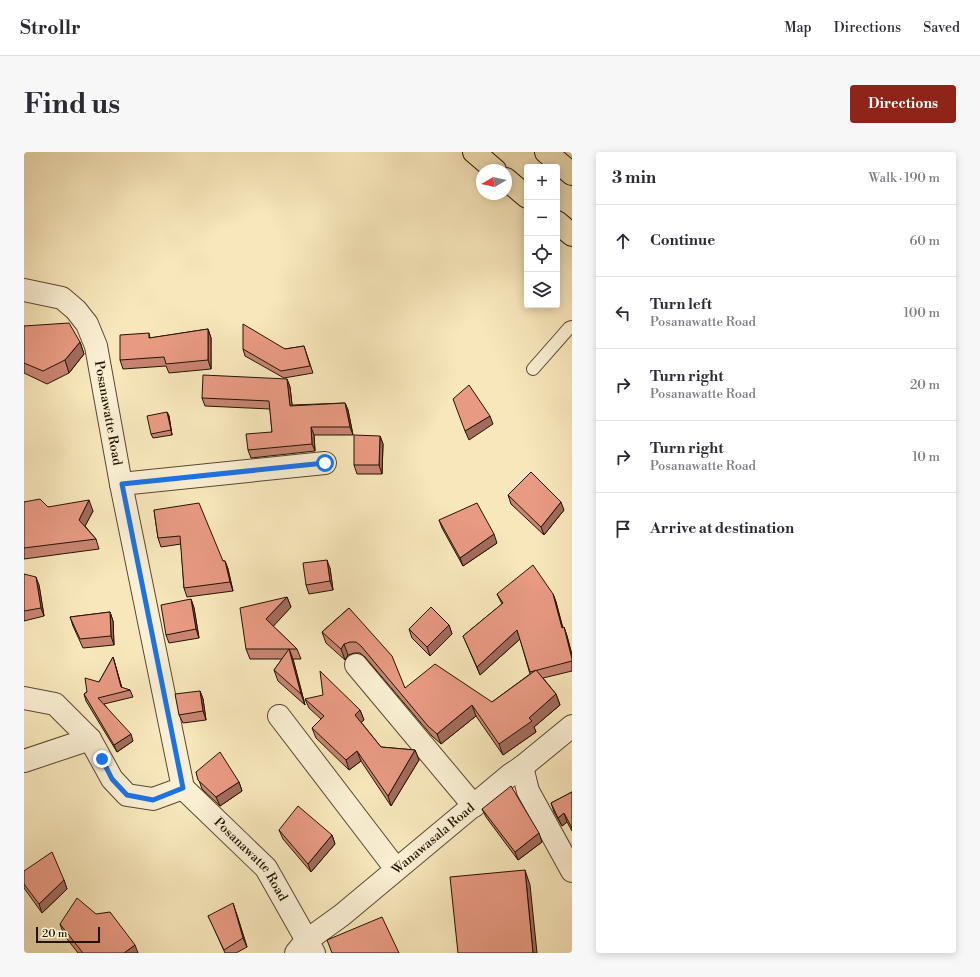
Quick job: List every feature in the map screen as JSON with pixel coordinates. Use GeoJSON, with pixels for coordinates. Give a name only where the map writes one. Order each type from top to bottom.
{"type":"FeatureCollection","features":[{"type":"Feature","properties":{"kind":"highway"},"geometry":{"type":"LineString","coordinates":[[474,152],[488,164]]}},
{"type":"Feature","properties":{"kind":"highway"},"geometry":{"type":"LineString","coordinates":[[546,152],[572,174]]}},
{"type":"Feature","properties":{"kind":"highway"},"geometry":{"type":"LineString","coordinates":[[512,184],[524,194]]}},
{"type":"Feature","properties":{"kind":"highway"},"geometry":{"type":"LineString","coordinates":[[560,225],[572,235]]}},
{"type":"Feature","properties":{"kind":"street","name":"Posanawatte Road"},"geometry":{"type":"LineString","coordinates":[[24,290],[62,298],[76,310],[87,324],[96,346],[183,788],[266,868],[305,949]]}},
{"type":"Feature","properties":{"kind":"street"},"geometry":{"type":"LineString","coordinates":[[122,484],[325,463]]}},
{"type":"Feature","properties":{"kind":"street"},"geometry":{"type":"LineString","coordinates":[[356,665],[474,806]]}},
{"type":"Feature","properties":{"kind":"street"},"geometry":{"type":"LineString","coordinates":[[24,698],[55,704],[90,738],[112,779],[127,795],[153,800],[183,788]]}},
{"type":"Feature","properties":{"kind":"street"},"geometry":{"type":"LineString","coordinates":[[278,716],[396,869]]}},
{"type":"Feature","properties":{"kind":"street","name":"Wanawasala Road"},"geometry":{"type":"LineString","coordinates":[[305,949],[396,869],[572,726]]}},
{"type":"Feature","properties":{"kind":"street"},"geometry":{"type":"LineString","coordinates":[[24,761],[90,738]]}},
{"type":"Feature","properties":{"kind":"street"},"geometry":{"type":"LineString","coordinates":[[522,767],[528,791],[572,872]]}},
{"type":"Feature","properties":{"kind":"lane"},"geometry":{"type":"LineString","coordinates":[[533,369],[569,328],[572,327]]}},
{"type":"Feature","properties":{"kind":"building"},"geometry":{"type":"Polygon","coordinates":[[[69,323],[80,342],[65,360],[43,371],[24,363],[24,326],[69,323]]]}},
{"type":"Feature","properties":{"kind":"building"},"geometry":{"type":"Polygon","coordinates":[[[243,324],[285,349],[304,346],[310,366],[281,371],[243,349],[243,324]]]}},
{"type":"Feature","properties":{"kind":"building"},"geometry":{"type":"Polygon","coordinates":[[[208,329],[208,360],[166,364],[164,357],[120,360],[120,335],[149,333],[149,338],[208,329]]]}},
{"type":"Feature","properties":{"kind":"building"},"geometry":{"type":"Polygon","coordinates":[[[203,375],[287,379],[290,406],[345,403],[350,427],[311,427],[312,444],[248,450],[246,434],[272,432],[269,401],[202,398],[203,375]]]}},
{"type":"Feature","properties":{"kind":"building"},"geometry":{"type":"Polygon","coordinates":[[[469,385],[490,416],[465,431],[453,399],[469,385]]]}},
{"type":"Feature","properties":{"kind":"building"},"geometry":{"type":"Polygon","coordinates":[[[167,412],[171,430],[151,434],[147,416],[167,412]]]}},
{"type":"Feature","properties":{"kind":"building"},"geometry":{"type":"Polygon","coordinates":[[[354,435],[380,436],[379,465],[354,465],[354,435]]]}},
{"type":"Feature","properties":{"kind":"building"},"geometry":{"type":"Polygon","coordinates":[[[531,472],[561,502],[541,527],[508,495],[531,472]]]}},
{"type":"Feature","properties":{"kind":"building"},"geometry":{"type":"Polygon","coordinates":[[[40,499],[48,507],[89,500],[79,520],[96,539],[24,548],[24,502],[40,499]]]}},
{"type":"Feature","properties":{"kind":"building"},"geometry":{"type":"Polygon","coordinates":[[[199,503],[223,561],[225,561],[230,582],[184,588],[180,536],[158,538],[154,510],[199,503]]]}},
{"type":"Feature","properties":{"kind":"building"},"geometry":{"type":"Polygon","coordinates":[[[477,503],[494,534],[460,558],[439,520],[477,503]]]}},
{"type":"Feature","properties":{"kind":"building"},"geometry":{"type":"Polygon","coordinates":[[[327,560],[330,581],[306,585],[303,563],[327,560]]]}},
{"type":"Feature","properties":{"kind":"building"},"geometry":{"type":"Polygon","coordinates":[[[533,565],[553,594],[562,628],[564,627],[572,661],[530,672],[517,630],[477,667],[463,636],[503,603],[497,594],[533,565]]]}},
{"type":"Feature","properties":{"kind":"building"},"geometry":{"type":"Polygon","coordinates":[[[24,574],[36,577],[41,608],[24,611],[24,574]]]}},
{"type":"Feature","properties":{"kind":"building"},"geometry":{"type":"Polygon","coordinates":[[[287,597],[266,619],[297,649],[246,649],[240,608],[287,597]]]}},
{"type":"Feature","properties":{"kind":"building"},"geometry":{"type":"Polygon","coordinates":[[[191,599],[196,629],[166,635],[161,605],[191,599]]]}},
{"type":"Feature","properties":{"kind":"building"},"geometry":{"type":"Polygon","coordinates":[[[431,607],[449,625],[427,647],[409,629],[431,607]]]}},
{"type":"Feature","properties":{"kind":"building"},"geometry":{"type":"Polygon","coordinates":[[[349,608],[392,656],[405,688],[435,664],[492,702],[536,670],[556,694],[529,718],[532,721],[499,744],[472,705],[437,734],[428,726],[361,646],[356,642],[350,642],[344,644],[341,649],[322,632],[349,608]]]}},
{"type":"Feature","properties":{"kind":"building"},"geometry":{"type":"Polygon","coordinates":[[[110,612],[111,636],[80,639],[70,617],[110,612]]]}},
{"type":"Feature","properties":{"kind":"building"},"geometry":{"type":"Polygon","coordinates":[[[289,649],[301,694],[274,670],[289,649]]]}},
{"type":"Feature","properties":{"kind":"building"},"geometry":{"type":"Polygon","coordinates":[[[113,657],[121,687],[130,690],[98,698],[131,734],[114,745],[84,694],[87,692],[85,678],[99,682],[113,657]]]}},
{"type":"Feature","properties":{"kind":"building"},"geometry":{"type":"Polygon","coordinates":[[[320,671],[360,710],[355,715],[381,747],[415,750],[388,796],[357,751],[346,760],[312,728],[324,716],[305,699],[323,695],[320,671]]]}},
{"type":"Feature","properties":{"kind":"building"},"geometry":{"type":"Polygon","coordinates":[[[200,691],[203,711],[179,715],[175,694],[200,691]]]}},
{"type":"Feature","properties":{"kind":"building"},"geometry":{"type":"Polygon","coordinates":[[[220,752],[239,782],[216,797],[198,780],[196,772],[220,752]]]}},
{"type":"Feature","properties":{"kind":"building"},"geometry":{"type":"Polygon","coordinates":[[[511,786],[539,833],[515,852],[482,809],[511,786]]]}},
{"type":"Feature","properties":{"kind":"building"},"geometry":{"type":"Polygon","coordinates":[[[572,792],[572,828],[564,813],[558,818],[551,803],[572,792]]]}},
{"type":"Feature","properties":{"kind":"building"},"geometry":{"type":"Polygon","coordinates":[[[298,806],[332,835],[308,864],[279,830],[298,806]]]}},
{"type":"Feature","properties":{"kind":"building"},"geometry":{"type":"Polygon","coordinates":[[[52,852],[64,880],[39,904],[24,884],[24,871],[52,852]]]}},
{"type":"Feature","properties":{"kind":"building"},"geometry":{"type":"Polygon","coordinates":[[[525,870],[533,953],[458,953],[450,877],[525,870]]]}},
{"type":"Feature","properties":{"kind":"building"},"geometry":{"type":"Polygon","coordinates":[[[77,898],[96,914],[110,912],[135,945],[124,953],[83,953],[60,924],[77,898]]]}},
{"type":"Feature","properties":{"kind":"building"},"geometry":{"type":"Polygon","coordinates":[[[233,903],[243,938],[224,950],[208,916],[233,903]]]}},
{"type":"Feature","properties":{"kind":"building"},"geometry":{"type":"Polygon","coordinates":[[[382,917],[399,953],[332,953],[327,940],[382,917]]]}},
{"type":"Feature","properties":{"kind":"route"},"geometry":{"type":"LineString","coordinates":[[102,759],[112,779],[127,795],[153,800],[183,788],[122,484],[325,463]]}}]}
